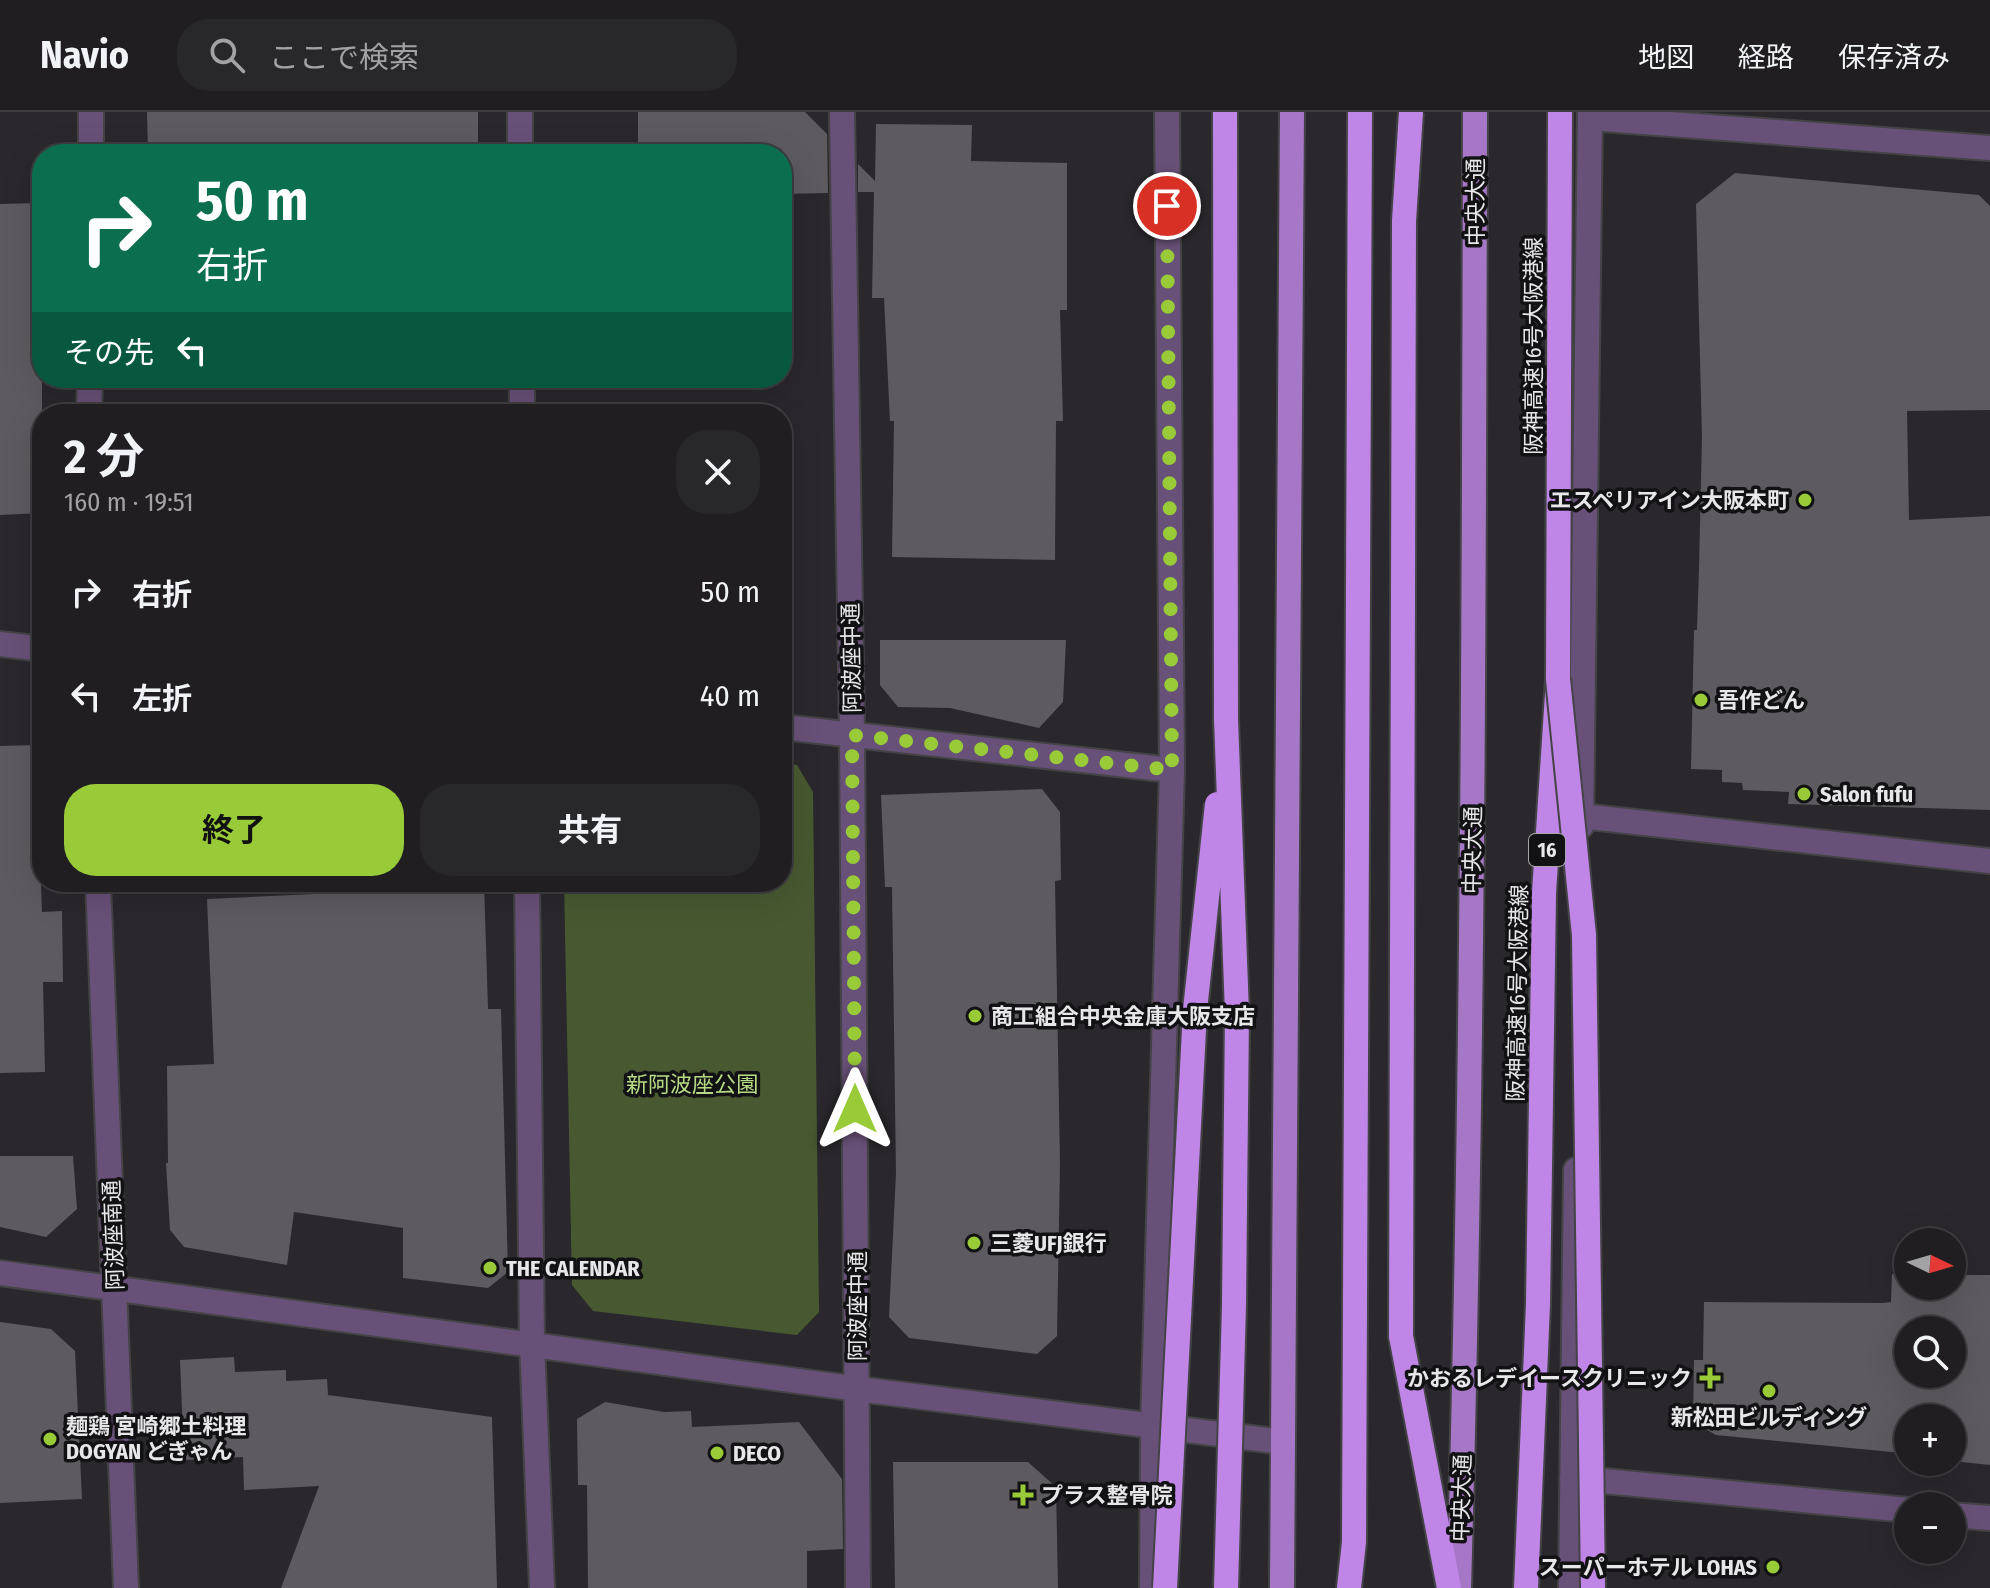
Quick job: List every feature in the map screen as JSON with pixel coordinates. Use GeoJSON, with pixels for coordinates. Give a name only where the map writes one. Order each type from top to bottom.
{"type":"FeatureCollection","features":[{"type":"Feature","properties":{"kind":"highway"},"geometry":{"type":"LineString","coordinates":[[1225,112],[1226,719],[1237,1013],[1234,1305],[1226,1588]]}},
{"type":"Feature","properties":{"kind":"highway"},"geometry":{"type":"LineString","coordinates":[[1349,1588],[1354,1542],[1360,112]]}},
{"type":"Feature","properties":{"kind":"highway"},"geometry":{"type":"LineString","coordinates":[[1411,112],[1404,221],[1401,1336],[1449,1588]]}},
{"type":"Feature","properties":{"kind":"highway","name":"阪神高速16号大阪港線"},"geometry":{"type":"LineString","coordinates":[[1526,1588],[1538,1304],[1544,893],[1558,679],[1560,112]]}},
{"type":"Feature","properties":{"kind":"highway"},"geometry":{"type":"LineString","coordinates":[[1558,679],[1584,935],[1593,1588]]}},
{"type":"Feature","properties":{"kind":"highway"},"geometry":{"type":"LineString","coordinates":[[1165,1588],[1195,1010],[1226,719]]}},
{"type":"Feature","properties":{"kind":"main road"},"geometry":{"type":"LineString","coordinates":[[1282,1588],[1292,112]]}},
{"type":"Feature","properties":{"kind":"main road","name":"中央大通"},"geometry":{"type":"LineString","coordinates":[[1459,1588],[1466,1340],[1473,811],[1475,112]]}},
{"type":"Feature","properties":{"kind":"street"},"geometry":{"type":"LineString","coordinates":[[91,112],[91,144]]}},
{"type":"Feature","properties":{"kind":"street"},"geometry":{"type":"LineString","coordinates":[[520,112],[520,144]]}},
{"type":"Feature","properties":{"kind":"street","name":"阿波座中通"},"geometry":{"type":"LineString","coordinates":[[842,112],[852,735],[858,1588]]}},
{"type":"Feature","properties":{"kind":"street"},"geometry":{"type":"LineString","coordinates":[[1152,1588],[1153,1427],[1172,770],[1167,112]]}},
{"type":"Feature","properties":{"kind":"street"},"geometry":{"type":"LineString","coordinates":[[1571,1588],[1590,115],[1990,148]]}},
{"type":"Feature","properties":{"kind":"street"},"geometry":{"type":"LineString","coordinates":[[0,644],[32,648]]}},
{"type":"Feature","properties":{"kind":"street"},"geometry":{"type":"LineString","coordinates":[[792,728],[1172,770]]}},
{"type":"Feature","properties":{"kind":"street"},"geometry":{"type":"LineString","coordinates":[[1581,816],[1990,861]]}},
{"type":"Feature","properties":{"kind":"street","name":"阿波座南通"},"geometry":{"type":"LineString","coordinates":[[98,892],[126,1588]]}},
{"type":"Feature","properties":{"kind":"street"},"geometry":{"type":"LineString","coordinates":[[527,892],[532,1343],[542,1588]]}},
{"type":"Feature","properties":{"kind":"street"},"geometry":{"type":"LineString","coordinates":[[0,1273],[858,1389],[1283,1442]]}},
{"type":"Feature","properties":{"kind":"street"},"geometry":{"type":"LineString","coordinates":[[1572,1478],[1894,1509]]}},
{"type":"Feature","properties":{"kind":"street"},"geometry":{"type":"LineString","coordinates":[[1966,1516],[1990,1518]]}},
{"type":"Feature","properties":{"kind":"green space","name":"新阿波座公園"},"geometry":{"type":"Polygon","coordinates":[[[792,764],[797,765],[813,792],[819,1312],[797,1335],[593,1311],[572,1285],[564,892],[792,892],[792,764]]]}},
{"type":"Feature","properties":{"kind":"building"},"geometry":{"type":"Polygon","coordinates":[[[147,112],[478,112],[478,144],[148,144],[147,112]]]}},
{"type":"Feature","properties":{"kind":"building"},"geometry":{"type":"Polygon","coordinates":[[[638,112],[805,112],[827,134],[828,193],[792,194],[792,144],[638,144],[638,112]]]}},
{"type":"Feature","properties":{"kind":"building"},"geometry":{"type":"Polygon","coordinates":[[[876,124],[972,125],[971,161],[1067,163],[1067,310],[1060,310],[1063,421],[1056,421],[1055,560],[892,557],[894,421],[890,421],[884,298],[872,298],[874,192],[858,192],[858,164],[875,181],[876,124]]]}},
{"type":"Feature","properties":{"kind":"building"},"geometry":{"type":"Polygon","coordinates":[[[1735,173],[1979,195],[1990,206],[1990,410],[1907,411],[1909,520],[1990,516],[1990,810],[1788,804],[1789,792],[1743,790],[1742,783],[1722,782],[1722,770],[1691,769],[1702,437],[1696,204],[1735,173]]]}},
{"type":"Feature","properties":{"kind":"building"},"geometry":{"type":"Polygon","coordinates":[[[32,203],[32,388],[42,388],[42,404],[32,404],[32,513],[0,515],[0,204],[32,203]]]}},
{"type":"Feature","properties":{"kind":"building"},"geometry":{"type":"Polygon","coordinates":[[[880,640],[1066,640],[1063,702],[1039,728],[950,708],[898,707],[880,685],[880,640]]]}},
{"type":"Feature","properties":{"kind":"building"},"geometry":{"type":"Polygon","coordinates":[[[32,745],[32,892],[41,892],[42,912],[62,911],[63,982],[43,982],[45,1072],[0,1073],[0,746],[32,745]]]}},
{"type":"Feature","properties":{"kind":"building"},"geometry":{"type":"Polygon","coordinates":[[[1042,789],[1060,812],[1061,880],[1055,881],[1060,1164],[1057,1336],[1037,1354],[909,1338],[889,1317],[896,1173],[892,887],[885,887],[881,795],[1042,789]]]}},
{"type":"Feature","properties":{"kind":"building"},"geometry":{"type":"Polygon","coordinates":[[[360,892],[484,892],[488,1009],[501,1009],[508,1272],[488,1288],[403,1278],[403,1228],[294,1212],[287,1265],[184,1247],[170,1230],[166,1163],[167,1066],[214,1064],[207,899],[360,892]]]}},
{"type":"Feature","properties":{"kind":"building"},"geometry":{"type":"Polygon","coordinates":[[[0,1156],[73,1156],[77,1209],[46,1237],[0,1227],[0,1156]]]}},
{"type":"Feature","properties":{"kind":"building"},"geometry":{"type":"Polygon","coordinates":[[[1892,1274],[1894,1300],[1966,1300],[1966,1275],[1990,1275],[1990,1465],[1966,1462],[1966,1404],[1894,1404],[1894,1452],[1716,1435],[1693,1422],[1694,1360],[1703,1360],[1704,1302],[1891,1302],[1892,1274]]]}},
{"type":"Feature","properties":{"kind":"building"},"geometry":{"type":"Polygon","coordinates":[[[0,1322],[51,1329],[75,1351],[82,1499],[0,1503],[0,1322]]]}},
{"type":"Feature","properties":{"kind":"building"},"geometry":{"type":"Polygon","coordinates":[[[234,1357],[235,1372],[286,1370],[286,1381],[327,1379],[328,1395],[492,1417],[497,1588],[281,1588],[319,1486],[244,1490],[243,1457],[184,1460],[180,1360],[234,1357]]]}},
{"type":"Feature","properties":{"kind":"building"},"geometry":{"type":"Polygon","coordinates":[[[605,1402],[664,1412],[691,1411],[692,1427],[799,1422],[842,1479],[843,1549],[807,1551],[807,1588],[588,1588],[587,1485],[578,1485],[577,1419],[605,1402]]]}},
{"type":"Feature","properties":{"kind":"building"},"geometry":{"type":"Polygon","coordinates":[[[893,1462],[1028,1462],[1056,1487],[1058,1588],[895,1588],[893,1462]]]}},
{"type":"Feature","properties":{"kind":"place","name":"エスペリアイン大阪本町"},"geometry":{"type":"Point","coordinates":[1805,500]}},
{"type":"Feature","properties":{"kind":"place","name":"吾作どん"},"geometry":{"type":"Point","coordinates":[1701,700]}},
{"type":"Feature","properties":{"kind":"place","name":"Salon fufu"},"geometry":{"type":"Point","coordinates":[1804,794]}},
{"type":"Feature","properties":{"kind":"place","name":"商工組合中央金庫大阪支店"},"geometry":{"type":"Point","coordinates":[975,1016]}},
{"type":"Feature","properties":{"kind":"place","name":"三菱UFJ銀行"},"geometry":{"type":"Point","coordinates":[974,1243]}},
{"type":"Feature","properties":{"kind":"place","name":"THE CALENDAR"},"geometry":{"type":"Point","coordinates":[490,1268]}},
{"type":"Feature","properties":{"kind":"place","name":"かおるレデイースクリニック"},"geometry":{"type":"Point","coordinates":[1710,1378]}},
{"type":"Feature","properties":{"kind":"place","name":"新松田ビルディング"},"geometry":{"type":"Point","coordinates":[1769,1391]}},
{"type":"Feature","properties":{"kind":"place","name":"麺鶏 宮崎郷土料理 DOGYAN どぎゃん"},"geometry":{"type":"Point","coordinates":[50,1439]}},
{"type":"Feature","properties":{"kind":"place","name":"DECO"},"geometry":{"type":"Point","coordinates":[717,1453]}},
{"type":"Feature","properties":{"kind":"place","name":"プラス整骨院"},"geometry":{"type":"Point","coordinates":[1023,1495]}},
{"type":"Feature","properties":{"kind":"place","name":"スーパーホテル LOHAS"},"geometry":{"type":"Point","coordinates":[1773,1567]}},
{"type":"Feature","properties":{"kind":"route"},"geometry":{"type":"LineString","coordinates":[[855,1109],[852,735],[1172,770],[1167,206]]}}]}
